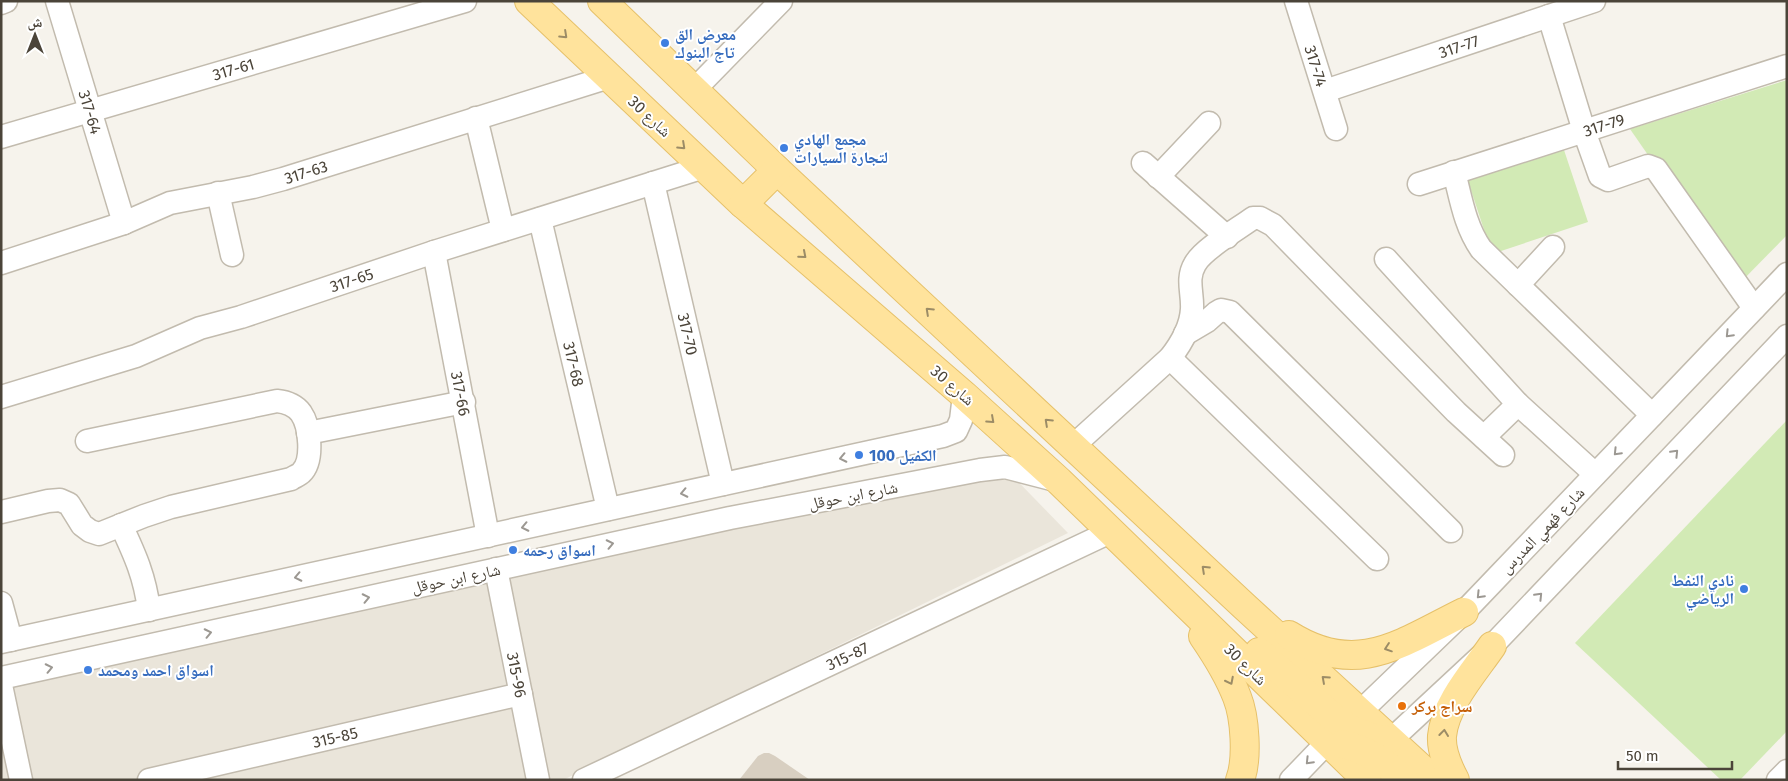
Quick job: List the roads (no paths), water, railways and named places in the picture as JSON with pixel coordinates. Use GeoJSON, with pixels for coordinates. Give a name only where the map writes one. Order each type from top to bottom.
{"type":"FeatureCollection","features":[{"type":"Feature","properties":{"kind":"main road","name":"شارع 30"},"geometry":{"type":"LineString","coordinates":[[529,1],[743,204],[964,395],[1059,481],[1176,596],[1344,726]]}},
{"type":"Feature","properties":{"kind":"main road","name":"شارع 30"},"geometry":{"type":"LineString","coordinates":[[604,2],[777,170],[1244,606],[1344,726],[1369,766],[1434,780]]}},
{"type":"Feature","properties":{"kind":"main road"},"geometry":{"type":"LineString","coordinates":[[743,204],[777,170]]}},
{"type":"Feature","properties":{"kind":"main road"},"geometry":{"type":"LineString","coordinates":[[1137,558],[1197,598],[1344,726],[1354,747],[1369,766],[1386,764],[1404,780]]}},
{"type":"Feature","properties":{"kind":"main road"},"geometry":{"type":"LineString","coordinates":[[1176,596],[1214,652],[1238,697],[1244,730],[1244,768],[1240,780]]}},
{"type":"Feature","properties":{"kind":"main road"},"geometry":{"type":"LineString","coordinates":[[1244,606],[1307,646],[1342,656],[1368,654],[1394,646],[1464,612]]}},
{"type":"Feature","properties":{"kind":"main road"},"geometry":{"type":"LineString","coordinates":[[1455,780],[1444,755],[1442,736],[1450,706],[1492,646]]}},
{"type":"Feature","properties":{"kind":"street"},"geometry":{"type":"LineString","coordinates":[[1,3],[6,1]]}},
{"type":"Feature","properties":{"kind":"street","name":"317-64"},"geometry":{"type":"LineString","coordinates":[[57,1],[124,224]]}},
{"type":"Feature","properties":{"kind":"street","name":"317-61"},"geometry":{"type":"LineString","coordinates":[[1,137],[465,1]]}},
{"type":"Feature","properties":{"kind":"street"},"geometry":{"type":"LineString","coordinates":[[694,90],[781,1]]}},
{"type":"Feature","properties":{"kind":"street","name":"317-74"},"geometry":{"type":"LineString","coordinates":[[1296,1],[1336,129]]}},
{"type":"Feature","properties":{"kind":"street","name":"317-77"},"geometry":{"type":"LineString","coordinates":[[1324,91],[1594,1]]}},
{"type":"Feature","properties":{"kind":"street"},"geometry":{"type":"LineString","coordinates":[[1549,16],[1584,131],[1600,176],[1608,180],[1648,166],[1656,169],[1754,308]]}},
{"type":"Feature","properties":{"kind":"street","name":"317-79"},"geometry":{"type":"LineString","coordinates":[[1419,184],[1787,66]]}},
{"type":"Feature","properties":{"kind":"street","name":"317-63"},"geometry":{"type":"LineString","coordinates":[[1,263],[124,224],[170,204],[283,179],[609,77]]}},
{"type":"Feature","properties":{"kind":"street"},"geometry":{"type":"LineString","coordinates":[[476,118],[503,230]]}},
{"type":"Feature","properties":{"kind":"street"},"geometry":{"type":"LineString","coordinates":[[1209,123],[1150,170],[1227,237]]}},
{"type":"Feature","properties":{"kind":"street","name":"317-65"},"geometry":{"type":"LineString","coordinates":[[1,397],[136,356],[200,328],[241,317],[434,252],[704,167]]}},
{"type":"Feature","properties":{"kind":"street"},"geometry":{"type":"LineString","coordinates":[[1454,172],[1466,219],[1472,236],[1481,249],[1652,415]]}},
{"type":"Feature","properties":{"kind":"street","name":"317-70"},"geometry":{"type":"LineString","coordinates":[[653,183],[723,484]]}},
{"type":"Feature","properties":{"kind":"street"},"geometry":{"type":"LineString","coordinates":[[218,193],[232,255]]}},
{"type":"Feature","properties":{"kind":"street"},"geometry":{"type":"LineString","coordinates":[[1073,446],[1170,358],[1178,348],[1186,334],[1190,320],[1192,308],[1190,290],[1191,271],[1201,255],[1253,218],[1266,220],[1273,225],[1456,412],[1503,454]]}},
{"type":"Feature","properties":{"kind":"street","name":"317-68"},"geometry":{"type":"LineString","coordinates":[[540,219],[608,509]]}},
{"type":"Feature","properties":{"kind":"street"},"geometry":{"type":"LineString","coordinates":[[1518,285],[1553,247]]}},
{"type":"Feature","properties":{"kind":"street","name":"317-66"},"geometry":{"type":"LineString","coordinates":[[434,252],[488,536]]}},
{"type":"Feature","properties":{"kind":"street"},"geometry":{"type":"LineString","coordinates":[[1386,259],[1518,404],[1595,474]]}},
{"type":"Feature","properties":{"kind":"street","name":"شارع فهمي المدرس"},"geometry":{"type":"LineString","coordinates":[[1292,780],[1344,726],[1464,612],[1787,274]]}},
{"type":"Feature","properties":{"kind":"street"},"geometry":{"type":"LineString","coordinates":[[1186,334],[1221,310],[1230,312],[1452,531]]}},
{"type":"Feature","properties":{"kind":"street"},"geometry":{"type":"LineString","coordinates":[[1369,766],[1492,646],[1787,336]]}},
{"type":"Feature","properties":{"kind":"street"},"geometry":{"type":"LineString","coordinates":[[1170,358],[1377,559]]}},
{"type":"Feature","properties":{"kind":"street"},"geometry":{"type":"LineString","coordinates":[[1,603],[6,641],[943,436],[956,431],[961,420],[964,395]]}},
{"type":"Feature","properties":{"kind":"street"},"geometry":{"type":"LineString","coordinates":[[1,512],[60,500],[68,504],[82,525],[90,531],[99,534],[172,507],[291,479],[301,473],[308,462],[310,453],[308,433],[302,414],[287,402],[278,401],[87,441]]}},
{"type":"Feature","properties":{"kind":"street"},"geometry":{"type":"LineString","coordinates":[[308,433],[464,402]]}},
{"type":"Feature","properties":{"kind":"street"},"geometry":{"type":"LineString","coordinates":[[1484,437],[1518,404]]}},
{"type":"Feature","properties":{"kind":"street","name":"شارع ابن حوقل"},"geometry":{"type":"LineString","coordinates":[[1,678],[730,518],[980,470],[1005,467],[1059,481]]}},
{"type":"Feature","properties":{"kind":"street"},"geometry":{"type":"LineString","coordinates":[[121,525],[137,558],[146,586],[149,610]]}},
{"type":"Feature","properties":{"kind":"street","name":"315-87"},"geometry":{"type":"LineString","coordinates":[[584,780],[1110,532]]}},
{"type":"Feature","properties":{"kind":"street","name":"315-96"},"geometry":{"type":"LineString","coordinates":[[496,569],[538,780]]}},
{"type":"Feature","properties":{"kind":"street"},"geometry":{"type":"LineString","coordinates":[[103,620],[110,654]]}},
{"type":"Feature","properties":{"kind":"street"},"geometry":{"type":"LineString","coordinates":[[1,684],[21,780]]}},
{"type":"Feature","properties":{"kind":"street","name":"315-85"},"geometry":{"type":"LineString","coordinates":[[149,780],[521,694]]}},
{"type":"Feature","properties":{"kind":"street"},"geometry":{"type":"LineString","coordinates":[[1778,780],[1787,770]]}},
{"type":"Feature","properties":{"kind":"place","name":"معرض الق تاج البنوك"},"geometry":{"type":"Point","coordinates":[665,43]}},
{"type":"Feature","properties":{"kind":"place","name":"مجمع الهادي لتجارة السيارات"},"geometry":{"type":"Point","coordinates":[784,148]}},
{"type":"Feature","properties":{"kind":"place","name":"الكفيل 100"},"geometry":{"type":"Point","coordinates":[859,455]}},
{"type":"Feature","properties":{"kind":"place","name":"اسواق رحمه"},"geometry":{"type":"Point","coordinates":[513,550]}},
{"type":"Feature","properties":{"kind":"place","name":"نادي النفط الرياضي"},"geometry":{"type":"Point","coordinates":[1744,589]}},
{"type":"Feature","properties":{"kind":"place","name":"اسواق احمد ومحمد"},"geometry":{"type":"Point","coordinates":[88,670]}},
{"type":"Feature","properties":{"kind":"place","name":"سراج بركر"},"geometry":{"type":"Point","coordinates":[1402,706]}}]}
